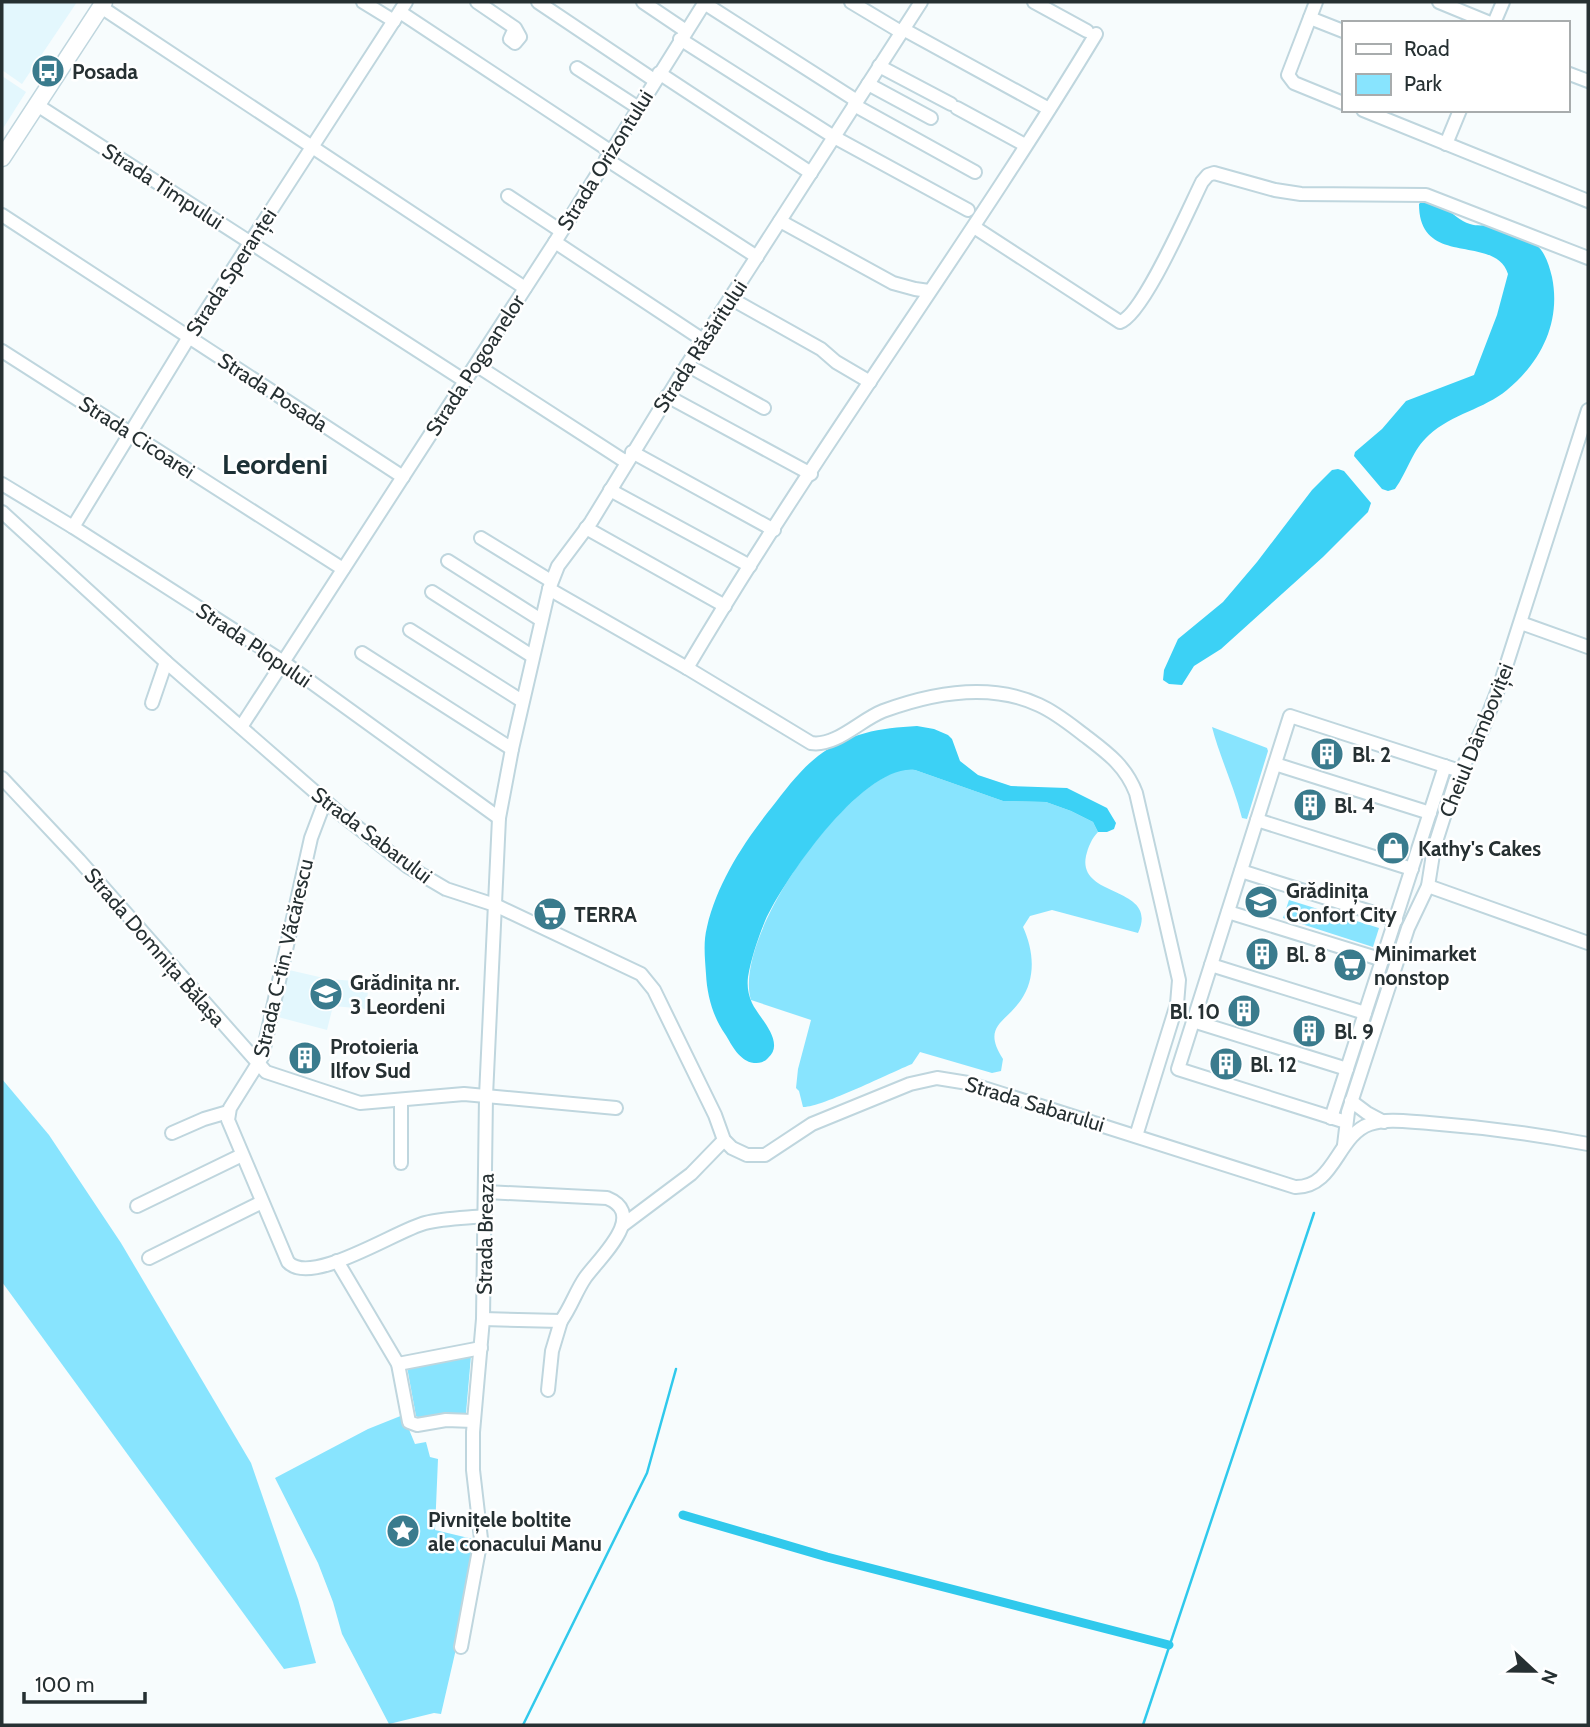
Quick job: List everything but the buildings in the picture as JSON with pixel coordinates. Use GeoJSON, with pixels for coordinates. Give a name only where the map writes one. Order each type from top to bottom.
{"type":"FeatureCollection","features":[{"type":"Feature","properties":{"kind":"main road"},"geometry":{"type":"LineString","coordinates":[[2,158],[102,4]]}},
{"type":"Feature","properties":{"kind":"street"},"geometry":{"type":"LineString","coordinates":[[363,2],[400,11],[757,257]]}},
{"type":"Feature","properties":{"kind":"street"},"geometry":{"type":"LineString","coordinates":[[477,2],[515,28]]}},
{"type":"Feature","properties":{"kind":"street"},"geometry":{"type":"LineString","coordinates":[[538,2],[811,173]]}},
{"type":"Feature","properties":{"kind":"street"},"geometry":{"type":"LineString","coordinates":[[643,2],[683,35],[834,137],[968,211]]}},
{"type":"Feature","properties":{"kind":"street"},"geometry":{"type":"LineString","coordinates":[[704,2],[856,103],[975,172]]}},
{"type":"Feature","properties":{"kind":"street","name":"Strada Orizontului"},"geometry":{"type":"LineString","coordinates":[[525,288],[704,2]]}},
{"type":"Feature","properties":{"kind":"street"},"geometry":{"type":"LineString","coordinates":[[851,2],[1049,109]]}},
{"type":"Feature","properties":{"kind":"street","name":"Strada Răsăritului"},"geometry":{"type":"LineString","coordinates":[[499,818],[532,656],[550,585],[563,559],[586,528],[667,396],[921,2]]}},
{"type":"Feature","properties":{"kind":"street"},"geometry":{"type":"LineString","coordinates":[[688,668],[750,566],[1049,109],[1092,32],[1034,2]]}},
{"type":"Feature","properties":{"kind":"street"},"geometry":{"type":"LineString","coordinates":[[1316,2],[1288,70],[1289,78],[1294,83],[1342,103]]}},
{"type":"Feature","properties":{"kind":"street"},"geometry":{"type":"LineString","coordinates":[[1438,2],[1454,5],[1488,21]]}},
{"type":"Feature","properties":{"kind":"street"},"geometry":{"type":"LineString","coordinates":[[1493,21],[1503,2]]}},
{"type":"Feature","properties":{"kind":"street","name":"Strada Pogoanelor"},"geometry":{"type":"LineString","coordinates":[[102,4],[525,288],[241,727]]}},
{"type":"Feature","properties":{"kind":"street","name":"Strada Speranței"},"geometry":{"type":"LineString","coordinates":[[73,527],[189,337],[400,11]]}},
{"type":"Feature","properties":{"kind":"street"},"geometry":{"type":"LineString","coordinates":[[1310,18],[1342,31]]}},
{"type":"Feature","properties":{"kind":"street"},"geometry":{"type":"LineString","coordinates":[[879,66],[1025,145]]}},
{"type":"Feature","properties":{"kind":"street"},"geometry":{"type":"LineString","coordinates":[[577,68],[637,107]]}},
{"type":"Feature","properties":{"kind":"street"},"geometry":{"type":"LineString","coordinates":[[1569,74],[1588,81]]}},
{"type":"Feature","properties":{"kind":"street"},"geometry":{"type":"LineString","coordinates":[[868,84],[931,118]]}},
{"type":"Feature","properties":{"kind":"street","name":"Strada Timpului"},"geometry":{"type":"LineString","coordinates":[[37,105],[466,380]]}},
{"type":"Feature","properties":{"kind":"street"},"geometry":{"type":"LineString","coordinates":[[1368,112],[1588,201]]}},
{"type":"Feature","properties":{"kind":"street"},"geometry":{"type":"LineString","coordinates":[[1446,144],[1459,112]]}},
{"type":"Feature","properties":{"kind":"street"},"geometry":{"type":"LineString","coordinates":[[974,227],[1120,322],[1127,320],[1143,298],[1202,182],[1214,173],[1275,190],[1301,194],[1426,195],[1588,258]]}},
{"type":"Feature","properties":{"kind":"street"},"geometry":{"type":"LineString","coordinates":[[508,195],[558,237],[703,340]]}},
{"type":"Feature","properties":{"kind":"street","name":"Strada Posada"},"geometry":{"type":"LineString","coordinates":[[2,215],[403,477]]}},
{"type":"Feature","properties":{"kind":"street"},"geometry":{"type":"LineString","coordinates":[[780,221],[893,283],[929,290]]}},
{"type":"Feature","properties":{"kind":"street"},"geometry":{"type":"LineString","coordinates":[[730,298],[821,349],[836,362],[870,382]]}},
{"type":"Feature","properties":{"kind":"street","name":"Strada Cicoarei"},"geometry":{"type":"LineString","coordinates":[[2,351],[342,569]]}},
{"type":"Feature","properties":{"kind":"street"},"geometry":{"type":"LineString","coordinates":[[476,365],[629,457],[774,530]]}},
{"type":"Feature","properties":{"kind":"street"},"geometry":{"type":"LineString","coordinates":[[687,365],[764,408]]}},
{"type":"Feature","properties":{"kind":"street"},"geometry":{"type":"LineString","coordinates":[[667,396],[811,474]]}},
{"type":"Feature","properties":{"kind":"street","name":"Cheiul Dâmboviței"},"geometry":{"type":"LineString","coordinates":[[1343,1149],[1348,1112],[1411,921],[1428,887],[1436,840],[1460,771],[1488,716],[1521,623],[1588,410]]}},
{"type":"Feature","properties":{"kind":"street","name":"Strada Plopului"},"geometry":{"type":"LineString","coordinates":[[2,484],[282,662],[499,818]]}},
{"type":"Feature","properties":{"kind":"street"},"geometry":{"type":"LineString","coordinates":[[610,490],[750,566]]}},
{"type":"Feature","properties":{"kind":"street","name":"Strada Sabarului"},"geometry":{"type":"LineString","coordinates":[[2,512],[166,662],[391,854],[446,889],[495,905],[641,974],[657,998],[715,1115],[724,1140],[732,1148],[747,1155],[765,1155],[812,1124],[910,1084],[937,1078],[968,1083],[1295,1187],[1318,1180],[1364,1126]]}},
{"type":"Feature","properties":{"kind":"street"},"geometry":{"type":"LineString","coordinates":[[586,528],[725,606]]}},
{"type":"Feature","properties":{"kind":"street"},"geometry":{"type":"LineString","coordinates":[[481,538],[550,585],[811,743],[829,741],[874,715],[915,701],[956,693],[988,692],[1027,700],[1047,709],[1120,763],[1136,793],[1179,980],[1177,1004],[1136,1136]]}},
{"type":"Feature","properties":{"kind":"street"},"geometry":{"type":"LineString","coordinates":[[448,561],[541,620]]}},
{"type":"Feature","properties":{"kind":"street"},"geometry":{"type":"LineString","coordinates":[[432,592],[532,656]]}},
{"type":"Feature","properties":{"kind":"street"},"geometry":{"type":"LineString","coordinates":[[1521,623],[1588,647]]}},
{"type":"Feature","properties":{"kind":"street"},"geometry":{"type":"LineString","coordinates":[[410,630],[522,701]]}},
{"type":"Feature","properties":{"kind":"street"},"geometry":{"type":"LineString","coordinates":[[362,653],[512,749]]}},
{"type":"Feature","properties":{"kind":"street"},"geometry":{"type":"LineString","coordinates":[[152,703],[166,662]]}},
{"type":"Feature","properties":{"kind":"street"},"geometry":{"type":"LineString","coordinates":[[1385,1122],[1367,1113],[1348,1112],[1331,1118],[1178,1069],[1290,716],[1460,771]]}},
{"type":"Feature","properties":{"kind":"street"},"geometry":{"type":"LineString","coordinates":[[1275,764],[1430,813]]}},
{"type":"Feature","properties":{"kind":"street"},"geometry":{"type":"LineString","coordinates":[[1331,1118],[1445,766]]}},
{"type":"Feature","properties":{"kind":"street","name":"Strada Domnița Bălașa"},"geometry":{"type":"LineString","coordinates":[[2,778],[79,860],[259,1065],[272,1075],[352,1101],[371,1103],[459,1094],[616,1108]]}},
{"type":"Feature","properties":{"kind":"street","name":"Strada C-tin. Văcărescu"},"geometry":{"type":"LineString","coordinates":[[228,1112],[259,1065],[311,838],[326,801]]}},
{"type":"Feature","properties":{"kind":"street","name":"Strada Breaza"},"geometry":{"type":"LineString","coordinates":[[461,1647],[481,1539],[473,1470],[473,1421],[483,1319],[486,1097],[499,818]]}},
{"type":"Feature","properties":{"kind":"street"},"geometry":{"type":"LineString","coordinates":[[1257,820],[1412,869]]}},
{"type":"Feature","properties":{"kind":"street"},"geometry":{"type":"LineString","coordinates":[[1241,871],[1396,919]]}},
{"type":"Feature","properties":{"kind":"street"},"geometry":{"type":"LineString","coordinates":[[1428,887],[1588,943]]}},
{"type":"Feature","properties":{"kind":"street"},"geometry":{"type":"LineString","coordinates":[[1228,912],[1398,959]]}},
{"type":"Feature","properties":{"kind":"street"},"geometry":{"type":"LineString","coordinates":[[1211,965],[1365,1013]]}},
{"type":"Feature","properties":{"kind":"street"},"geometry":{"type":"LineString","coordinates":[[1193,1021],[1347,1069]]}},
{"type":"Feature","properties":{"kind":"street"},"geometry":{"type":"LineString","coordinates":[[401,1100],[401,1163]]}},
{"type":"Feature","properties":{"kind":"street"},"geometry":{"type":"LineString","coordinates":[[172,1133],[228,1112],[228,1119],[242,1155],[290,1265],[303,1269],[337,1261],[422,1224],[485,1216]]}},
{"type":"Feature","properties":{"kind":"street"},"geometry":{"type":"LineString","coordinates":[[1348,1112],[1364,1126],[1385,1122],[1473,1127],[1588,1144]]}},
{"type":"Feature","properties":{"kind":"street"},"geometry":{"type":"LineString","coordinates":[[623,1225],[691,1174],[724,1140]]}},
{"type":"Feature","properties":{"kind":"street"},"geometry":{"type":"LineString","coordinates":[[137,1206],[242,1155]]}},
{"type":"Feature","properties":{"kind":"street"},"geometry":{"type":"LineString","coordinates":[[486,1192],[607,1198],[621,1209],[623,1225],[619,1236],[586,1277],[561,1321],[552,1351],[548,1390]]}},
{"type":"Feature","properties":{"kind":"street"},"geometry":{"type":"LineString","coordinates":[[149,1258],[262,1202]]}},
{"type":"Feature","properties":{"kind":"street"},"geometry":{"type":"LineString","coordinates":[[337,1261],[398,1364],[406,1413],[411,1424],[417,1426],[446,1420],[473,1421]]}},
{"type":"Feature","properties":{"kind":"street"},"geometry":{"type":"LineString","coordinates":[[483,1319],[561,1321]]}},
{"type":"Feature","properties":{"kind":"street"},"geometry":{"type":"LineString","coordinates":[[398,1364],[481,1348]]}},
{"type":"Feature","properties":{"kind":"shaded area"},"geometry":{"type":"Polygon","coordinates":[[[2,2],[77,2],[22,84],[2,70],[2,2]]]}},
{"type":"Feature","properties":{"kind":"shaded area"},"geometry":{"type":"Polygon","coordinates":[[[2,76],[26,92],[2,130],[2,76]]]}},
{"type":"Feature","properties":{"kind":"shaded area"},"geometry":{"type":"Polygon","coordinates":[[[1423,200],[1443,207],[1466,223],[1501,227],[1535,244],[1544,254],[1552,277],[1554,309],[1546,339],[1539,353],[1519,379],[1498,397],[1448,422],[1429,435],[1418,447],[1395,489],[1388,491],[1382,489],[1354,456],[1355,452],[1382,429],[1406,401],[1474,375],[1497,315],[1508,274],[1500,262],[1489,255],[1444,244],[1431,237],[1422,224],[1419,204],[1423,200]]]}},
{"type":"Feature","properties":{"kind":"shaded area"},"geometry":{"type":"Polygon","coordinates":[[[1332,470],[1344,471],[1371,503],[1368,512],[1323,557],[1221,649],[1194,666],[1182,685],[1169,684],[1163,680],[1164,670],[1178,639],[1223,602],[1312,490],[1332,470]]]}},
{"type":"Feature","properties":{"kind":"shaded area"},"geometry":{"type":"Polygon","coordinates":[[[917,726],[948,735],[960,761],[978,775],[1011,786],[1067,788],[1107,808],[1116,823],[1114,829],[1098,832],[1093,822],[1046,802],[1003,801],[915,770],[895,773],[873,785],[850,804],[807,853],[765,921],[751,963],[748,987],[752,1003],[769,1030],[774,1045],[773,1052],[765,1060],[749,1062],[736,1052],[717,1020],[711,1006],[707,982],[706,933],[717,895],[725,879],[762,820],[805,767],[818,756],[841,742],[865,733],[917,726]]]}},
{"type":"Feature","properties":{"kind":"shaded area","name":"Grădinița nr. 3 Leordeni"},"geometry":{"type":"Polygon","coordinates":[[[289,970],[328,979],[369,982],[366,1009],[333,1006],[327,1030],[278,1017],[289,970]]]}},
{"type":"Feature","properties":{"kind":"green space"},"geometry":{"type":"Polygon","coordinates":[[[1212,727],[1267,748],[1247,819],[1242,818],[1212,727]]]}},
{"type":"Feature","properties":{"kind":"green space"},"geometry":{"type":"Polygon","coordinates":[[[905,769],[915,770],[1003,801],[1046,802],[1093,822],[1098,832],[1086,856],[1087,870],[1093,879],[1104,887],[1129,899],[1138,907],[1142,918],[1138,933],[1052,910],[1030,916],[1023,927],[1032,964],[1029,983],[1021,1000],[995,1032],[997,1048],[1003,1059],[1001,1071],[992,1073],[920,1052],[912,1064],[840,1096],[803,1107],[796,1088],[798,1069],[811,1020],[751,1000],[750,973],[758,939],[775,903],[798,865],[824,831],[853,801],[880,780],[905,769]]]}},
{"type":"Feature","properties":{"kind":"green space"},"geometry":{"type":"Polygon","coordinates":[[[1289,900],[1379,928],[1373,947],[1283,918],[1289,900]]]}},
{"type":"Feature","properties":{"kind":"green space"},"geometry":{"type":"Polygon","coordinates":[[[2,1079],[49,1135],[121,1243],[251,1463],[298,1599],[316,1663],[284,1669],[2,1282],[2,1079]]]}},
{"type":"Feature","properties":{"kind":"green space"},"geometry":{"type":"Polygon","coordinates":[[[471,1356],[466,1413],[421,1419],[416,1416],[407,1367],[471,1356]]]}},
{"type":"Feature","properties":{"kind":"green space"},"geometry":{"type":"Polygon","coordinates":[[[403,1415],[415,1444],[426,1442],[430,1457],[438,1459],[435,1530],[477,1540],[441,1714],[434,1713],[389,1724],[342,1634],[318,1563],[275,1478],[368,1429],[403,1415]]]}},
{"type":"Feature","properties":{"kind":"waterway"},"geometry":{"type":"LineString","coordinates":[[1143,1725],[1314,1213]]}},
{"type":"Feature","properties":{"kind":"waterway"},"geometry":{"type":"LineString","coordinates":[[523,1725],[647,1473],[676,1369]]}},
{"type":"Feature","properties":{"kind":"waterway"},"geometry":{"type":"LineString","coordinates":[[683,1515],[827,1557],[1169,1645]]}},
{"type":"Feature","properties":{"kind":"place","name":"Posada"},"geometry":{"type":"Point","coordinates":[48,71]}},
{"type":"Feature","properties":{"kind":"place","name":"Bl. 2"},"geometry":{"type":"Point","coordinates":[1327,754]}},
{"type":"Feature","properties":{"kind":"place","name":"Bl. 4"},"geometry":{"type":"Point","coordinates":[1310,805]}},
{"type":"Feature","properties":{"kind":"place","name":"Kathy's Cakes"},"geometry":{"type":"Point","coordinates":[1393,848]}},
{"type":"Feature","properties":{"kind":"place","name":"Grădinița Confort City"},"geometry":{"type":"Point","coordinates":[1261,902]}},
{"type":"Feature","properties":{"kind":"place","name":"TERRA"},"geometry":{"type":"Point","coordinates":[550,914]}},
{"type":"Feature","properties":{"kind":"place","name":"Bl. 8"},"geometry":{"type":"Point","coordinates":[1262,954]}},
{"type":"Feature","properties":{"kind":"place","name":"Minimarket nonstop"},"geometry":{"type":"Point","coordinates":[1350,965]}},
{"type":"Feature","properties":{"kind":"place","name":"Grădinița nr. 3 Leordeni"},"geometry":{"type":"Point","coordinates":[326,994]}},
{"type":"Feature","properties":{"kind":"place","name":"Bl. 10"},"geometry":{"type":"Point","coordinates":[1244,1011]}},
{"type":"Feature","properties":{"kind":"place","name":"Bl. 9"},"geometry":{"type":"Point","coordinates":[1309,1031]}},
{"type":"Feature","properties":{"kind":"place","name":"Protoieria Ilfov Sud"},"geometry":{"type":"Point","coordinates":[305,1058]}},
{"type":"Feature","properties":{"kind":"place","name":"Bl. 12"},"geometry":{"type":"Point","coordinates":[1226,1064]}},
{"type":"Feature","properties":{"kind":"place","name":"Pivnițele boltite ale conacului Manu"},"geometry":{"type":"Point","coordinates":[403,1531]}},
{"type":"Feature","properties":{"kind":"district","name":"Leordeni"},"geometry":{"type":"Point","coordinates":[275,464]}}]}
